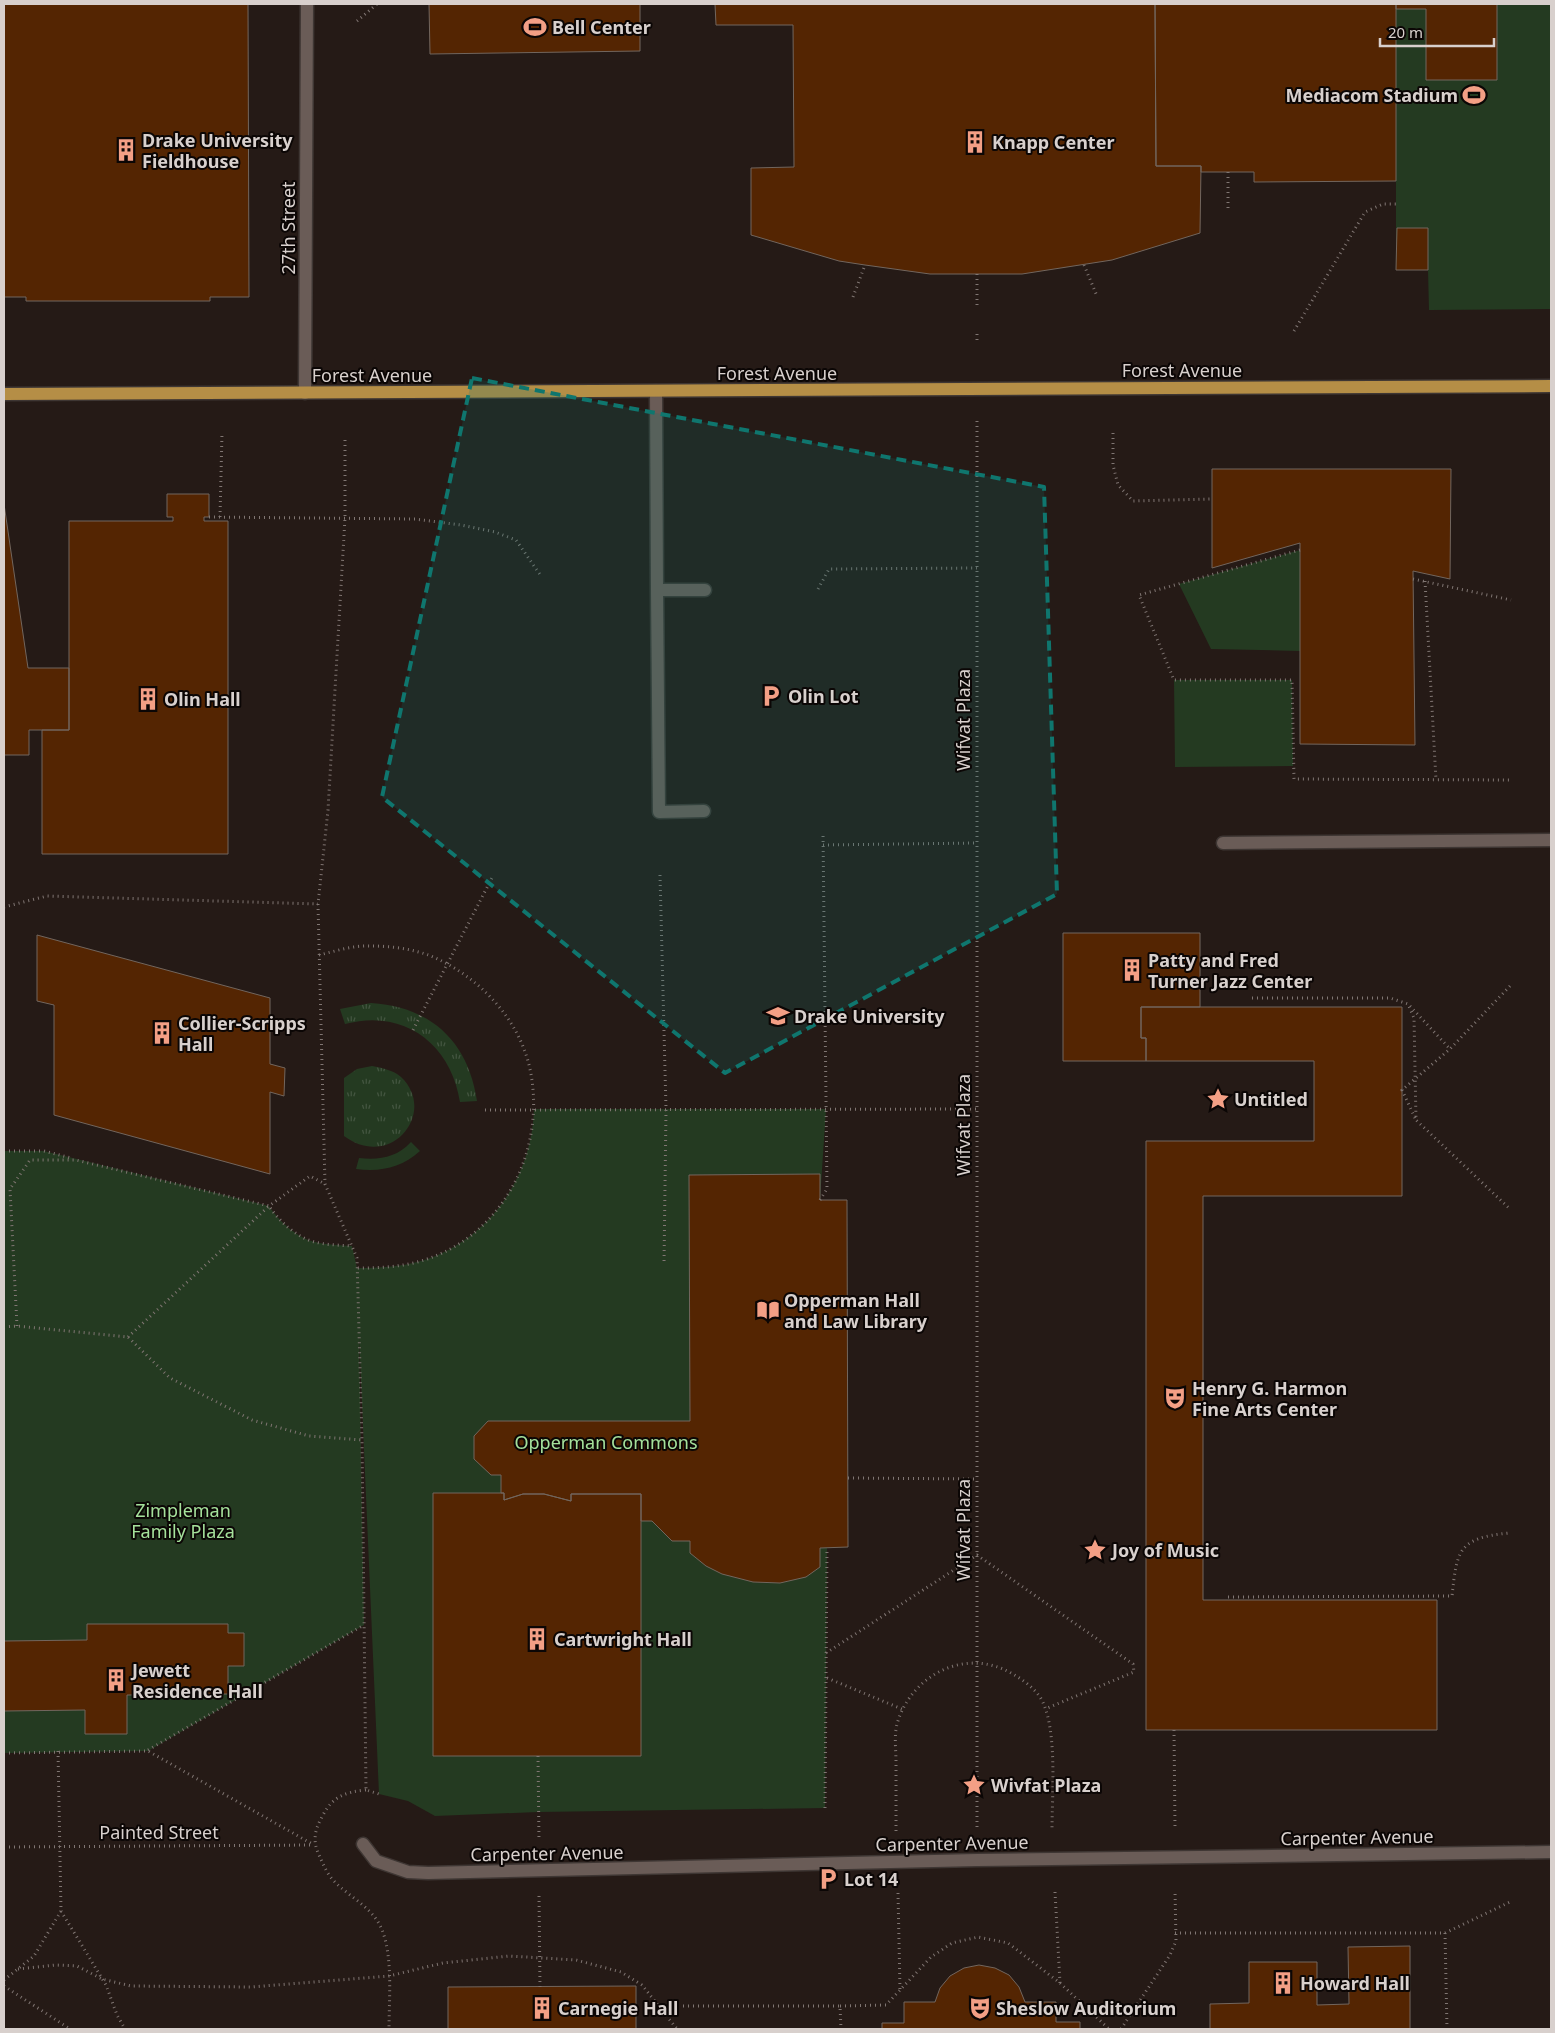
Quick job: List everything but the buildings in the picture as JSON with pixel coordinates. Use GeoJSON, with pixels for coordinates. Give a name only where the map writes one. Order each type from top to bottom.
{"type":"FeatureCollection","features":[{"type":"Feature","properties":{"kind":"main road","name":"Forest Avenue"},"geometry":{"type":"LineString","coordinates":[[4,394],[1551,386]]}},
{"type":"Feature","properties":{"kind":"street","name":"27th Street"},"geometry":{"type":"LineString","coordinates":[[305,393],[307,4]]}},
{"type":"Feature","properties":{"kind":"street"},"geometry":{"type":"LineString","coordinates":[[656,391],[659,812],[704,811]]}},
{"type":"Feature","properties":{"kind":"street"},"geometry":{"type":"LineString","coordinates":[[657,590],[705,590]]}},
{"type":"Feature","properties":{"kind":"street"},"geometry":{"type":"LineString","coordinates":[[1223,843],[1551,840]]}},
{"type":"Feature","properties":{"kind":"street","name":"Carpenter Avenue"},"geometry":{"type":"LineString","coordinates":[[363,1844],[376,1861],[408,1872],[428,1873],[987,1860],[1551,1852]]}},
{"type":"Feature","properties":{"kind":"path"},"geometry":{"type":"LineString","coordinates":[[357,21],[377,4]]}},
{"type":"Feature","properties":{"kind":"path"},"geometry":{"type":"LineString","coordinates":[[1228,172],[1228,209]]}},
{"type":"Feature","properties":{"kind":"path"},"geometry":{"type":"LineString","coordinates":[[1294,331],[1364,212],[1383,204],[1396,204]]}},
{"type":"Feature","properties":{"kind":"path"},"geometry":{"type":"LineString","coordinates":[[1084,264],[1097,296]]}},
{"type":"Feature","properties":{"kind":"path"},"geometry":{"type":"LineString","coordinates":[[853,297],[865,265]]}},
{"type":"Feature","properties":{"kind":"path"},"geometry":{"type":"LineString","coordinates":[[977,274],[977,307]]}},
{"type":"Feature","properties":{"kind":"path"},"geometry":{"type":"LineString","coordinates":[[977,334],[977,340]]}},
{"type":"Feature","properties":{"kind":"path","name":"Wifvat Plaza"},"geometry":{"type":"LineString","coordinates":[[977,421],[977,1829]]}},
{"type":"Feature","properties":{"kind":"path"},"geometry":{"type":"LineString","coordinates":[[220,517],[222,433]]}},
{"type":"Feature","properties":{"kind":"path"},"geometry":{"type":"LineString","coordinates":[[1113,433],[1113,464],[1118,485],[1133,501],[1212,499]]}},
{"type":"Feature","properties":{"kind":"path"},"geometry":{"type":"LineString","coordinates":[[345,440],[345,518],[328,810],[318,904],[325,1184],[357,1258],[362,1440],[366,1790]]}},
{"type":"Feature","properties":{"kind":"path"},"geometry":{"type":"LineString","coordinates":[[209,517],[415,519],[461,525],[495,532],[516,540],[541,576]]}},
{"type":"Feature","properties":{"kind":"path"},"geometry":{"type":"LineString","coordinates":[[1300,550],[1139,595],[1174,680],[1292,680],[1294,779],[1510,780]]}},
{"type":"Feature","properties":{"kind":"path"},"geometry":{"type":"LineString","coordinates":[[818,589],[830,569],[977,568]]}},
{"type":"Feature","properties":{"kind":"path"},"geometry":{"type":"LineString","coordinates":[[1413,579],[1511,600]]}},
{"type":"Feature","properties":{"kind":"path"},"geometry":{"type":"LineString","coordinates":[[1424,581],[1435,730],[1436,780]]}},
{"type":"Feature","properties":{"kind":"path"},"geometry":{"type":"LineString","coordinates":[[820,1200],[827,1189],[823,833]]}},
{"type":"Feature","properties":{"kind":"path"},"geometry":{"type":"LineString","coordinates":[[823,845],[977,843]]}},
{"type":"Feature","properties":{"kind":"path"},"geometry":{"type":"LineString","coordinates":[[660,875],[666,1110],[664,1264]]}},
{"type":"Feature","properties":{"kind":"path"},"geometry":{"type":"LineString","coordinates":[[412,1030],[493,876]]}},
{"type":"Feature","properties":{"kind":"path"},"geometry":{"type":"LineString","coordinates":[[4,907],[47,896],[318,904]]}},
{"type":"Feature","properties":{"kind":"path"},"geometry":{"type":"LineString","coordinates":[[319,955],[342,949],[370,946],[401,948],[430,956],[458,970],[482,988],[507,1018],[519,1038],[530,1067],[534,1097],[529,1149],[520,1174],[491,1217],[472,1234],[450,1249],[421,1261],[391,1267],[357,1268]]}},
{"type":"Feature","properties":{"kind":"path"},"geometry":{"type":"LineString","coordinates":[[1510,986],[1450,1048],[1402,1090],[1416,1120],[1510,1208]]}},
{"type":"Feature","properties":{"kind":"path"},"geometry":{"type":"LineString","coordinates":[[1252,998],[1390,998],[1408,1004],[1450,1048]]}},
{"type":"Feature","properties":{"kind":"path"},"geometry":{"type":"LineString","coordinates":[[1408,1004],[1414,1018],[1416,1120]]}},
{"type":"Feature","properties":{"kind":"path"},"geometry":{"type":"LineString","coordinates":[[485,1110],[977,1110]]}},
{"type":"Feature","properties":{"kind":"path"},"geometry":{"type":"LineString","coordinates":[[4,1151],[44,1151],[269,1206],[278,1219],[300,1235],[314,1242],[352,1246]]}},
{"type":"Feature","properties":{"kind":"path"},"geometry":{"type":"LineString","coordinates":[[17,1326],[10,1189],[30,1160],[76,1160]]}},
{"type":"Feature","properties":{"kind":"path"},"geometry":{"type":"LineString","coordinates":[[128,1337],[269,1206],[310,1176],[325,1184]]}},
{"type":"Feature","properties":{"kind":"path"},"geometry":{"type":"LineString","coordinates":[[4,1327],[17,1326],[128,1337],[170,1378],[252,1420],[309,1436],[362,1440]]}},
{"type":"Feature","properties":{"kind":"path"},"geometry":{"type":"LineString","coordinates":[[848,1478],[977,1479]]}},
{"type":"Feature","properties":{"kind":"path"},"geometry":{"type":"LineString","coordinates":[[1228,1597],[1452,1596],[1456,1565],[1462,1549],[1485,1536],[1509,1533]]}},
{"type":"Feature","properties":{"kind":"path"},"geometry":{"type":"LineString","coordinates":[[825,1808],[827,1548]]}},
{"type":"Feature","properties":{"kind":"path"},"geometry":{"type":"LineString","coordinates":[[826,1653],[977,1555],[1133,1664],[1134,1672],[1045,1709]]}},
{"type":"Feature","properties":{"kind":"path"},"geometry":{"type":"LineString","coordinates":[[148,1751],[364,1625]]}},
{"type":"Feature","properties":{"kind":"path"},"geometry":{"type":"LineString","coordinates":[[896,1831],[896,1732],[902,1709],[911,1695],[928,1678],[958,1664],[1000,1667],[1020,1678],[1040,1697],[1045,1709],[1051,1742],[1052,1829]]}},
{"type":"Feature","properties":{"kind":"path"},"geometry":{"type":"LineString","coordinates":[[826,1678],[902,1709]]}},
{"type":"Feature","properties":{"kind":"path"},"geometry":{"type":"LineString","coordinates":[[1174,1730],[1175,1827]]}},
{"type":"Feature","properties":{"kind":"path"},"geometry":{"type":"LineString","coordinates":[[58,1751],[61,1911],[102,1978],[117,2015],[125,2029]]}},
{"type":"Feature","properties":{"kind":"path"},"geometry":{"type":"LineString","coordinates":[[4,1753],[148,1751],[314,1845]]}},
{"type":"Feature","properties":{"kind":"path"},"geometry":{"type":"LineString","coordinates":[[538,1756],[539,1841]]}},
{"type":"Feature","properties":{"kind":"path"},"geometry":{"type":"LineString","coordinates":[[379,1794],[366,1790],[345,1792],[327,1808],[316,1828],[314,1845],[324,1868],[334,1881],[369,1909],[382,1929],[389,1976],[389,2029]]}},
{"type":"Feature","properties":{"kind":"path","name":"Painted Street"},"geometry":{"type":"LineString","coordinates":[[4,1847],[314,1845]]}},
{"type":"Feature","properties":{"kind":"path"},"geometry":{"type":"LineString","coordinates":[[539,1888],[540,1987]]}},
{"type":"Feature","properties":{"kind":"path"},"geometry":{"type":"LineString","coordinates":[[1121,2029],[1170,1955],[1176,1941],[1175,1890]]}},
{"type":"Feature","properties":{"kind":"path"},"geometry":{"type":"LineString","coordinates":[[1055,1892],[1060,1983]]}},
{"type":"Feature","properties":{"kind":"path"},"geometry":{"type":"LineString","coordinates":[[898,1894],[900,1990]]}},
{"type":"Feature","properties":{"kind":"path"},"geometry":{"type":"LineString","coordinates":[[1175,1934],[1445,1933],[1512,1901]]}},
{"type":"Feature","properties":{"kind":"path"},"geometry":{"type":"LineString","coordinates":[[4,1980],[34,1956],[61,1911]]}},
{"type":"Feature","properties":{"kind":"path"},"geometry":{"type":"LineString","coordinates":[[1445,1933],[1447,2029]]}},
{"type":"Feature","properties":{"kind":"path"},"geometry":{"type":"LineString","coordinates":[[658,2006],[886,2005],[931,1957],[952,1943],[978,1937],[1008,1943],[1060,1983],[1109,2029]]}},
{"type":"Feature","properties":{"kind":"path"},"geometry":{"type":"LineString","coordinates":[[18,1969],[56,1965],[77,1966],[102,1978],[131,1986],[252,1987],[389,1976],[443,1963],[509,1956],[576,1960],[621,1972],[642,1985],[677,2029]]}},
{"type":"Feature","properties":{"kind":"path"},"geometry":{"type":"LineString","coordinates":[[4,1986],[70,2029]]}},
{"type":"Feature","properties":{"kind":"path"},"geometry":{"type":"LineString","coordinates":[[840,2006],[841,2029]]}},
{"type":"Feature","properties":{"kind":"highlighted area"},"geometry":{"type":"Polygon","coordinates":[[[472,378],[1044,487],[1057,894],[725,1073],[382,797],[472,378]]]}},
{"type":"Feature","properties":{"kind":"green space","name":"Mediacom Stadium"},"geometry":{"type":"Polygon","coordinates":[[[1396,4],[1551,4],[1551,309],[1429,310],[1428,270],[1396,270],[1396,4]]]}},
{"type":"Feature","properties":{"kind":"green space"},"geometry":{"type":"Polygon","coordinates":[[[1300,550],[1300,651],[1211,649],[1179,584],[1300,550]]]}},
{"type":"Feature","properties":{"kind":"green space"},"geometry":{"type":"Polygon","coordinates":[[[1174,680],[1292,680],[1293,766],[1175,767],[1174,680]]]}},
{"type":"Feature","properties":{"kind":"green space"},"geometry":{"type":"Polygon","coordinates":[[[371,1003],[392,1006],[412,1012],[429,1020],[443,1031],[465,1061],[477,1101],[460,1102],[455,1081],[447,1063],[421,1035],[405,1026],[387,1021],[367,1020],[345,1024],[340,1009],[371,1003]]]}},
{"type":"Feature","properties":{"kind":"green space"},"geometry":{"type":"Polygon","coordinates":[[[372,1066],[391,1071],[401,1077],[411,1091],[414,1106],[412,1120],[404,1133],[392,1142],[378,1146],[361,1145],[344,1136],[344,1078],[357,1069],[372,1066]]]}},
{"type":"Feature","properties":{"kind":"green space","name":"Opperman Commons"},"geometry":{"type":"Polygon","coordinates":[[[534,1109],[826,1109],[820,1200],[847,1200],[848,1547],[827,1548],[825,1808],[538,1812],[435,1816],[408,1801],[379,1794],[359,1335],[364,1625],[148,1751],[4,1753],[4,1151],[44,1151],[269,1206],[283,1223],[295,1233],[308,1240],[352,1246],[357,1268],[389,1267],[421,1261],[445,1252],[467,1239],[486,1222],[502,1203],[515,1182],[525,1159],[531,1135],[534,1109]]]}},
{"type":"Feature","properties":{"kind":"green space"},"geometry":{"type":"Polygon","coordinates":[[[411,1142],[420,1151],[398,1165],[374,1170],[356,1169],[359,1158],[387,1157],[399,1152],[411,1142]]]}},
{"type":"Feature","properties":{"kind":"place","name":"Bell Center"},"geometry":{"type":"Point","coordinates":[535,27]}},
{"type":"Feature","properties":{"kind":"place","name":"Mediacom Stadium"},"geometry":{"type":"Point","coordinates":[1474,95]}},
{"type":"Feature","properties":{"kind":"place","name":"Knapp Center"},"geometry":{"type":"Point","coordinates":[975,142]}},
{"type":"Feature","properties":{"kind":"place","name":"Drake University Fieldhouse"},"geometry":{"type":"Point","coordinates":[126,150]}},
{"type":"Feature","properties":{"kind":"place","name":"Olin Lot"},"geometry":{"type":"Point","coordinates":[771,696]}},
{"type":"Feature","properties":{"kind":"place","name":"Olin Hall"},"geometry":{"type":"Point","coordinates":[148,699]}},
{"type":"Feature","properties":{"kind":"place","name":"Patty and Fred Turner Jazz Center"},"geometry":{"type":"Point","coordinates":[1132,970]}},
{"type":"Feature","properties":{"kind":"place","name":"Drake University"},"geometry":{"type":"Point","coordinates":[778,1016]}},
{"type":"Feature","properties":{"kind":"place","name":"Collier-Scripps Hall"},"geometry":{"type":"Point","coordinates":[162,1033]}},
{"type":"Feature","properties":{"kind":"place","name":"Untitled"},"geometry":{"type":"Point","coordinates":[1218,1099]}},
{"type":"Feature","properties":{"kind":"place","name":"Opperman Hall and Law Library"},"geometry":{"type":"Point","coordinates":[768,1310]}},
{"type":"Feature","properties":{"kind":"place","name":"Henry G. Harmon Fine Arts Center"},"geometry":{"type":"Point","coordinates":[1175,1398]}},
{"type":"Feature","properties":{"kind":"place","name":"Joy of Music"},"geometry":{"type":"Point","coordinates":[1095,1550]}},
{"type":"Feature","properties":{"kind":"place","name":"Cartwright Hall"},"geometry":{"type":"Point","coordinates":[537,1639]}},
{"type":"Feature","properties":{"kind":"place","name":"Jewett Residence Hall"},"geometry":{"type":"Point","coordinates":[116,1680]}},
{"type":"Feature","properties":{"kind":"place","name":"Wivfat Plaza"},"geometry":{"type":"Point","coordinates":[974,1785]}},
{"type":"Feature","properties":{"kind":"place","name":"Lot 14"},"geometry":{"type":"Point","coordinates":[828,1879]}},
{"type":"Feature","properties":{"kind":"place","name":"Howard Hall"},"geometry":{"type":"Point","coordinates":[1283,1983]}},
{"type":"Feature","properties":{"kind":"place","name":"Carnegie Hall"},"geometry":{"type":"Point","coordinates":[542,2008]}},
{"type":"Feature","properties":{"kind":"place","name":"Sheslow Auditorium"},"geometry":{"type":"Point","coordinates":[980,2008]}},
{"type":"Feature","properties":{"kind":"park label","name":"Zimpleman Family Plaza"},"geometry":{"type":"Point","coordinates":[183,1520]}}]}
